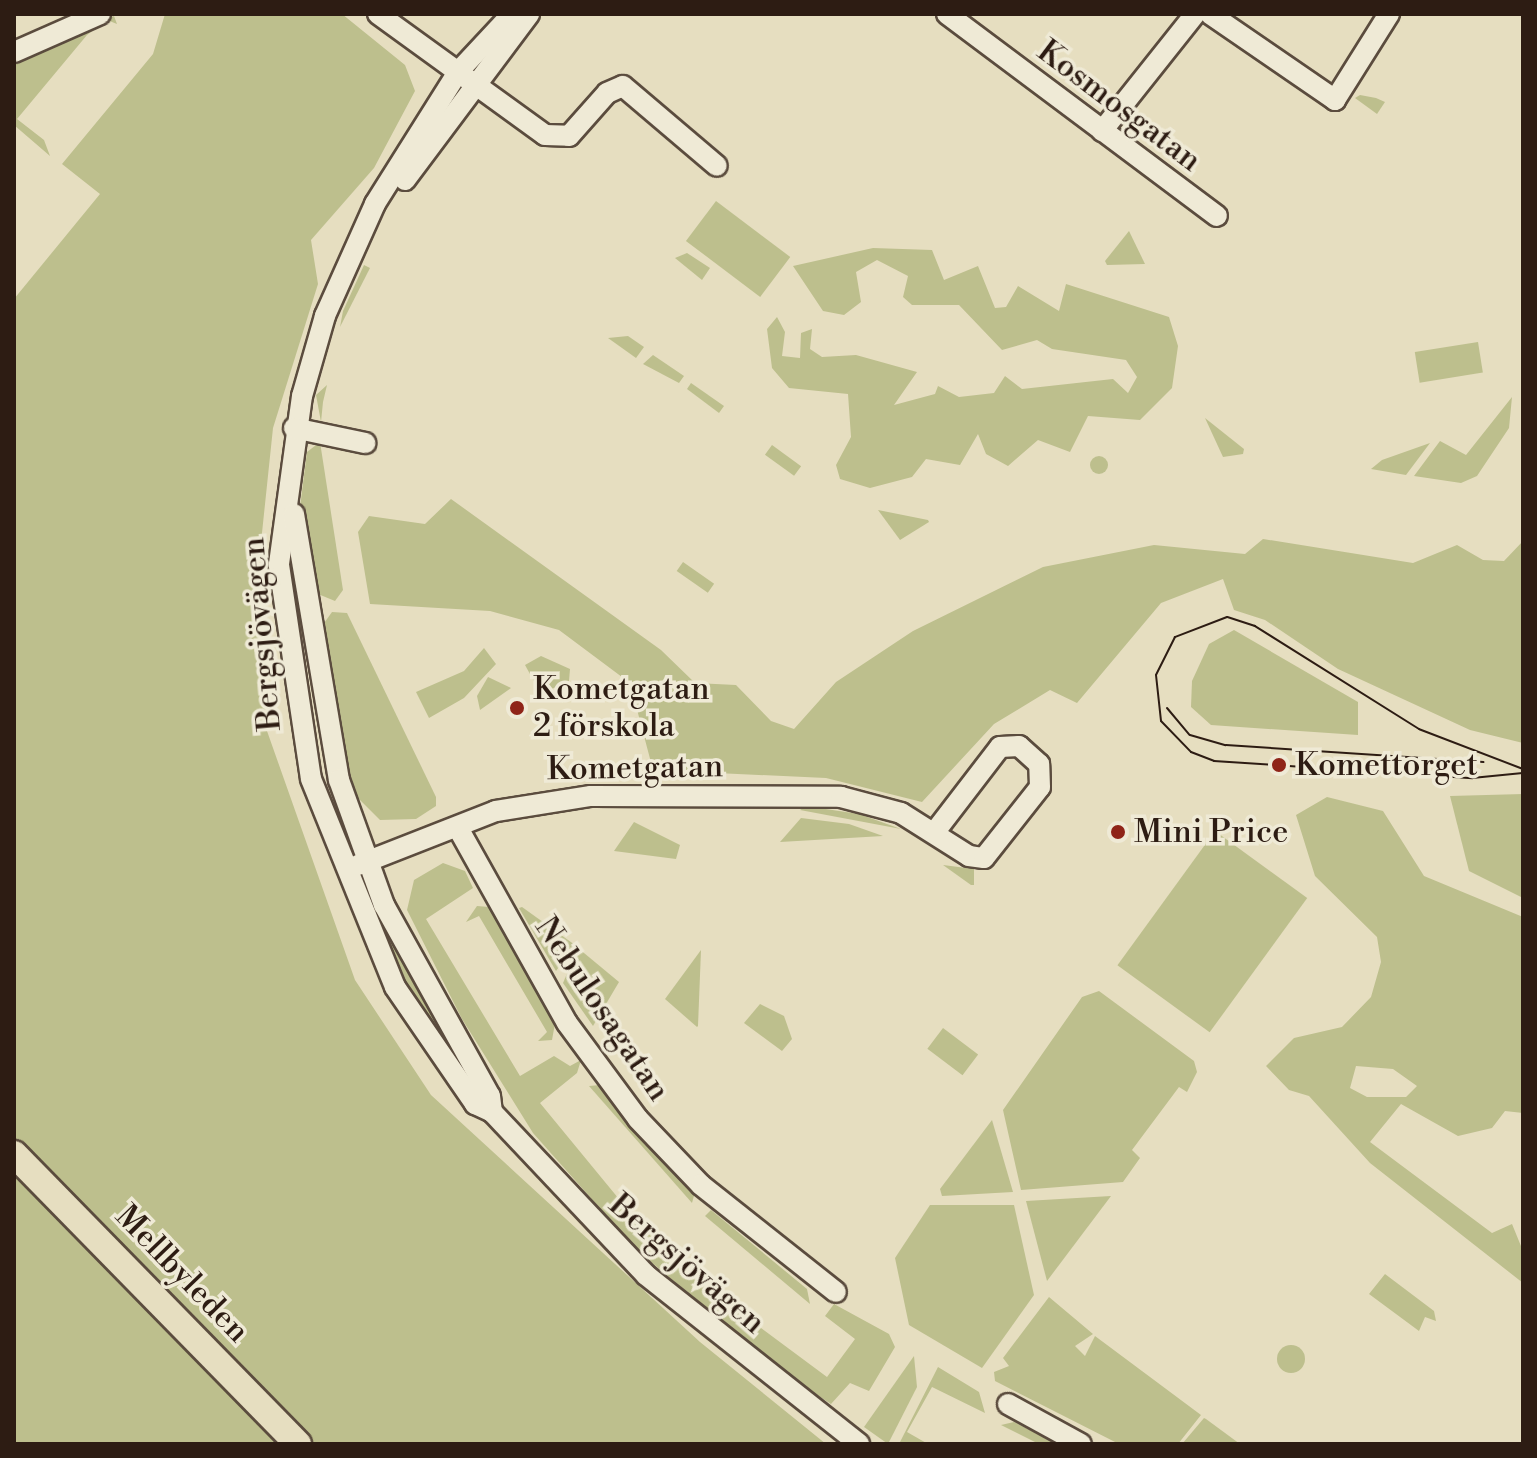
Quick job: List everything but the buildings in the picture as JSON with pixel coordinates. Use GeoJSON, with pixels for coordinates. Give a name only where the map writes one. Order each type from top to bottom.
{"type":"FeatureCollection","features":[{"type":"Feature","properties":{"kind":"main road","name":"Mellbyleden"},"geometry":{"type":"LineString","coordinates":[[14,1154],[298,1444]]}},
{"type":"Feature","properties":{"kind":"street"},"geometry":{"type":"LineString","coordinates":[[14,52],[100,14]]}},
{"type":"Feature","properties":{"kind":"street"},"geometry":{"type":"LineString","coordinates":[[378,14],[545,135],[569,136],[607,93],[623,86],[717,166]]}},
{"type":"Feature","properties":{"kind":"street","name":"Bergsjövägen"},"geometry":{"type":"LineString","coordinates":[[512,14],[465,77],[359,236],[325,316],[279,544],[289,670],[311,779],[342,872],[395,987],[437,1055],[475,1104],[492,1112],[646,1275],[859,1444]]}},
{"type":"Feature","properties":{"kind":"street","name":"Bergsjövägen"},"geometry":{"type":"LineString","coordinates":[[465,77],[529,14]]}},
{"type":"Feature","properties":{"kind":"street","name":"Kosmosgatan"},"geometry":{"type":"LineString","coordinates":[[947,14],[1217,216]]}},
{"type":"Feature","properties":{"kind":"street"},"geometry":{"type":"LineString","coordinates":[[1102,131],[1195,14]]}},
{"type":"Feature","properties":{"kind":"street"},"geometry":{"type":"LineString","coordinates":[[1210,14],[1335,100],[1389,14]]}},
{"type":"Feature","properties":{"kind":"street"},"geometry":{"type":"LineString","coordinates":[[300,429],[365,443]]}},
{"type":"Feature","properties":{"kind":"street","name":"Bergsjövägen"},"geometry":{"type":"LineString","coordinates":[[300,429],[292,531],[328,740],[368,860],[402,944],[490,1096],[492,1112]]}},
{"type":"Feature","properties":{"kind":"street"},"geometry":{"type":"LineString","coordinates":[[1019,746],[1039,764],[1040,787],[984,858],[934,833],[1000,747],[1019,746]]}},
{"type":"Feature","properties":{"kind":"street","name":"Kometgatan"},"geometry":{"type":"LineString","coordinates":[[342,872],[536,799],[800,796],[874,805],[934,833]]}},
{"type":"Feature","properties":{"kind":"street","name":"Nebulosagatan"},"geometry":{"type":"LineString","coordinates":[[458,828],[567,1023],[638,1119],[701,1185],[836,1292]]}},
{"type":"Feature","properties":{"kind":"street"},"geometry":{"type":"LineString","coordinates":[[1008,1404],[1081,1444]]}},
{"type":"Feature","properties":{"kind":"green space"},"geometry":{"type":"Polygon","coordinates":[[[165,14],[342,14],[405,65],[415,91],[374,168],[311,240],[318,284],[273,428],[258,571],[267,731],[355,980],[431,1095],[700,1342],[826,1444],[14,1444],[14,299],[100,194],[62,164],[153,54],[165,14]]]}},
{"type":"Feature","properties":{"kind":"green space"},"geometry":{"type":"Polygon","coordinates":[[[114,16],[117,24],[107,20],[87,35],[17,119],[44,140],[50,156],[14,125],[14,60],[114,16]]]}},
{"type":"Feature","properties":{"kind":"green space"},"geometry":{"type":"Polygon","coordinates":[[[1360,95],[1385,102],[1377,114],[1355,98],[1360,95]]]}},
{"type":"Feature","properties":{"kind":"green space"},"geometry":{"type":"Polygon","coordinates":[[[716,201],[790,257],[760,297],[686,241],[716,201]]]}},
{"type":"Feature","properties":{"kind":"green space"},"geometry":{"type":"Polygon","coordinates":[[[1129,231],[1145,264],[1107,265],[1105,261],[1129,231]]]}},
{"type":"Feature","properties":{"kind":"green space"},"geometry":{"type":"Polygon","coordinates":[[[873,248],[932,250],[944,280],[978,266],[995,308],[1006,307],[1018,286],[1059,311],[1066,284],[1169,317],[1178,346],[1172,388],[1140,420],[1088,416],[1070,452],[1038,440],[1008,466],[986,454],[978,434],[960,465],[926,459],[912,477],[870,488],[840,479],[836,465],[851,437],[848,394],[789,388],[772,368],[767,329],[777,317],[785,332],[782,356],[800,358],[801,333],[812,329],[810,349],[822,357],[856,355],[917,372],[894,405],[935,394],[938,386],[959,397],[994,393],[1005,376],[1022,389],[1113,379],[1128,393],[1137,377],[1126,360],[1052,349],[1037,340],[1002,350],[959,305],[912,305],[903,297],[908,276],[877,260],[856,272],[861,302],[844,315],[823,311],[793,266],[873,248]]]}},
{"type":"Feature","properties":{"kind":"green space"},"geometry":{"type":"Polygon","coordinates":[[[687,253],[710,268],[702,280],[675,258],[687,253]]]}},
{"type":"Feature","properties":{"kind":"green space"},"geometry":{"type":"Polygon","coordinates":[[[364,265],[370,268],[340,327],[343,311],[364,265]]]}},
{"type":"Feature","properties":{"kind":"green space"},"geometry":{"type":"Polygon","coordinates":[[[628,336],[644,347],[636,358],[608,338],[628,336]]]}},
{"type":"Feature","properties":{"kind":"green space"},"geometry":{"type":"Polygon","coordinates":[[[1478,342],[1483,373],[1420,383],[1415,352],[1478,342]]]}},
{"type":"Feature","properties":{"kind":"green space"},"geometry":{"type":"Polygon","coordinates":[[[653,355],[684,376],[679,383],[643,364],[653,355]]]}},
{"type":"Feature","properties":{"kind":"green space"},"geometry":{"type":"Polygon","coordinates":[[[691,383],[724,406],[719,413],[687,389],[691,383]]]}},
{"type":"Feature","properties":{"kind":"green space"},"geometry":{"type":"Polygon","coordinates":[[[327,385],[323,402],[321,422],[316,395],[327,385]]]}},
{"type":"Feature","properties":{"kind":"green space"},"geometry":{"type":"Polygon","coordinates":[[[1512,397],[1509,428],[1477,476],[1461,483],[1414,476],[1440,441],[1466,455],[1512,397]]]}},
{"type":"Feature","properties":{"kind":"green space"},"geometry":{"type":"Polygon","coordinates":[[[1205,418],[1244,449],[1243,454],[1223,457],[1205,418]]]}},
{"type":"Feature","properties":{"kind":"green space"},"geometry":{"type":"Polygon","coordinates":[[[320,442],[343,590],[335,601],[318,594],[298,523],[307,452],[320,442]]]}},
{"type":"Feature","properties":{"kind":"green space"},"geometry":{"type":"Polygon","coordinates":[[[1430,443],[1406,475],[1371,469],[1382,460],[1430,443]]]}},
{"type":"Feature","properties":{"kind":"green space"},"geometry":{"type":"Polygon","coordinates":[[[772,445],[801,466],[794,476],[765,455],[772,445]]]}},
{"type":"Feature","properties":{"kind":"green space"},"geometry":{"type":"Polygon","coordinates":[[[1099,456],[1108,465],[1099,474],[1090,465],[1099,456]]]}},
{"type":"Feature","properties":{"kind":"green space"},"geometry":{"type":"Polygon","coordinates":[[[451,499],[661,650],[695,683],[736,685],[771,721],[794,729],[836,682],[913,631],[1043,567],[1154,545],[1245,554],[1263,539],[1413,563],[1457,545],[1483,560],[1504,561],[1523,541],[1523,743],[1470,730],[1338,669],[1265,620],[1234,610],[1223,579],[1161,603],[1077,703],[1050,690],[994,724],[922,802],[826,778],[653,770],[630,683],[559,630],[490,611],[370,604],[358,532],[369,516],[425,524],[451,499]]]}},
{"type":"Feature","properties":{"kind":"green space"},"geometry":{"type":"Polygon","coordinates":[[[878,510],[928,520],[929,522],[900,540],[878,510]]]}},
{"type":"Feature","properties":{"kind":"green space"},"geometry":{"type":"Polygon","coordinates":[[[290,549],[301,580],[305,648],[284,557],[290,549]]]}},
{"type":"Feature","properties":{"kind":"green space"},"geometry":{"type":"Polygon","coordinates":[[[683,562],[714,584],[708,593],[677,571],[683,562]]]}},
{"type":"Feature","properties":{"kind":"green space"},"geometry":{"type":"Polygon","coordinates":[[[332,612],[347,613],[436,797],[436,806],[416,819],[380,820],[356,796],[337,727],[322,626],[332,612]]]}},
{"type":"Feature","properties":{"kind":"green space"},"geometry":{"type":"Polygon","coordinates":[[[1234,630],[1358,702],[1358,735],[1211,725],[1191,707],[1192,681],[1209,644],[1234,630]]]}},
{"type":"Feature","properties":{"kind":"green space"},"geometry":{"type":"Polygon","coordinates":[[[484,648],[496,664],[464,698],[429,718],[416,692],[464,671],[484,648]]]}},
{"type":"Feature","properties":{"kind":"green space"},"geometry":{"type":"Polygon","coordinates":[[[541,656],[570,669],[569,681],[541,694],[525,665],[541,656]]]}},
{"type":"Feature","properties":{"kind":"green space"},"geometry":{"type":"Polygon","coordinates":[[[488,677],[511,688],[480,710],[477,696],[488,677]]]}},
{"type":"Feature","properties":{"kind":"green space"},"geometry":{"type":"Polygon","coordinates":[[[1523,794],[1523,898],[1469,871],[1450,796],[1523,794]]]}},
{"type":"Feature","properties":{"kind":"green space"},"geometry":{"type":"Polygon","coordinates":[[[1327,797],[1383,811],[1424,876],[1523,917],[1523,1113],[1505,1111],[1492,1128],[1458,1136],[1401,1104],[1370,1142],[1492,1233],[1512,1224],[1523,1251],[1523,1283],[1370,1163],[1309,1096],[1289,1090],[1266,1066],[1294,1038],[1342,1027],[1371,997],[1381,962],[1377,937],[1315,876],[1296,815],[1327,797]],[[1356,1066],[1350,1088],[1367,1097],[1406,1097],[1417,1086],[1393,1069],[1356,1066]]]}},
{"type":"Feature","properties":{"kind":"green space"},"geometry":{"type":"Polygon","coordinates":[[[806,806],[859,814],[901,829],[800,810],[806,806]]]}},
{"type":"Feature","properties":{"kind":"green space"},"geometry":{"type":"Polygon","coordinates":[[[801,818],[849,824],[883,836],[780,842],[801,818]]]}},
{"type":"Feature","properties":{"kind":"green space"},"geometry":{"type":"Polygon","coordinates":[[[634,822],[680,845],[676,859],[614,851],[634,822]]]}},
{"type":"Feature","properties":{"kind":"green space"},"geometry":{"type":"Polygon","coordinates":[[[1215,831],[1307,898],[1210,1032],[1117,965],[1215,831]]]}},
{"type":"Feature","properties":{"kind":"green space"},"geometry":{"type":"Polygon","coordinates":[[[443,863],[465,871],[473,888],[426,919],[520,1076],[554,1056],[570,1066],[581,1060],[577,1073],[540,1103],[628,1210],[730,1305],[827,1377],[855,1339],[825,1316],[834,1304],[889,1334],[895,1347],[869,1391],[850,1383],[831,1404],[782,1372],[638,1251],[533,1133],[462,1019],[407,910],[414,880],[443,863]]]}},
{"type":"Feature","properties":{"kind":"green space"},"geometry":{"type":"Polygon","coordinates":[[[943,865],[974,869],[974,885],[971,885],[943,865]]]}},
{"type":"Feature","properties":{"kind":"green space"},"geometry":{"type":"Polygon","coordinates":[[[366,885],[418,990],[483,1099],[400,979],[366,885]]]}},
{"type":"Feature","properties":{"kind":"green space"},"geometry":{"type":"Polygon","coordinates":[[[477,906],[489,907],[556,1018],[552,1040],[538,1041],[547,1032],[479,916],[466,922],[477,906]]]}},
{"type":"Feature","properties":{"kind":"green space"},"geometry":{"type":"Polygon","coordinates":[[[522,907],[575,945],[556,971],[519,908],[522,907]]]}},
{"type":"Feature","properties":{"kind":"green space"},"geometry":{"type":"Polygon","coordinates":[[[578,948],[619,982],[593,1026],[563,983],[578,948]]]}},
{"type":"Feature","properties":{"kind":"green space"},"geometry":{"type":"Polygon","coordinates":[[[701,950],[698,1026],[697,1027],[665,999],[701,950]]]}},
{"type":"Feature","properties":{"kind":"green space"},"geometry":{"type":"Polygon","coordinates":[[[1099,991],[1194,1061],[1197,1072],[1187,1092],[1179,1087],[1132,1150],[1140,1158],[1123,1182],[1021,1190],[1003,1110],[1082,997],[1099,991]]]}},
{"type":"Feature","properties":{"kind":"green space"},"geometry":{"type":"Polygon","coordinates":[[[760,1004],[784,1016],[792,1039],[782,1051],[744,1023],[760,1004]]]}},
{"type":"Feature","properties":{"kind":"green space"},"geometry":{"type":"Polygon","coordinates":[[[943,1028],[978,1054],[962,1075],[927,1049],[943,1028]]]}},
{"type":"Feature","properties":{"kind":"green space"},"geometry":{"type":"Polygon","coordinates":[[[600,1085],[695,1192],[692,1203],[589,1086],[600,1085]]]}},
{"type":"Feature","properties":{"kind":"green space"},"geometry":{"type":"Polygon","coordinates":[[[992,1120],[1013,1192],[942,1196],[940,1189],[992,1120]]]}},
{"type":"Feature","properties":{"kind":"green space"},"geometry":{"type":"Polygon","coordinates":[[[1111,1196],[1047,1281],[1026,1201],[1111,1196]]]}},
{"type":"Feature","properties":{"kind":"green space"},"geometry":{"type":"Polygon","coordinates":[[[930,1205],[1014,1205],[1034,1295],[982,1368],[909,1325],[895,1258],[930,1205]]]}},
{"type":"Feature","properties":{"kind":"green space"},"geometry":{"type":"Polygon","coordinates":[[[711,1210],[807,1289],[810,1304],[705,1216],[711,1210]]]}},
{"type":"Feature","properties":{"kind":"green space"},"geometry":{"type":"Polygon","coordinates":[[[1385,1274],[1434,1311],[1436,1321],[1425,1317],[1419,1331],[1369,1294],[1385,1274]]]}},
{"type":"Feature","properties":{"kind":"green space"},"geometry":{"type":"Polygon","coordinates":[[[1049,1297],[1093,1334],[1075,1346],[1085,1356],[1095,1336],[1201,1415],[1178,1444],[1119,1444],[995,1381],[994,1372],[1009,1366],[1003,1358],[1049,1297]]]}},
{"type":"Feature","properties":{"kind":"green space"},"geometry":{"type":"Polygon","coordinates":[[[1291,1345],[1301,1349],[1305,1359],[1301,1369],[1291,1373],[1281,1369],[1277,1359],[1281,1349],[1291,1345]]]}},
{"type":"Feature","properties":{"kind":"green space"},"geometry":{"type":"Polygon","coordinates":[[[914,1356],[917,1387],[888,1444],[864,1427],[914,1356]]]}},
{"type":"Feature","properties":{"kind":"green space"},"geometry":{"type":"Polygon","coordinates":[[[938,1367],[979,1392],[985,1413],[932,1387],[907,1432],[928,1444],[899,1444],[938,1367]]]}},
{"type":"Feature","properties":{"kind":"green space"},"geometry":{"type":"Polygon","coordinates":[[[1206,1419],[1240,1444],[1182,1444],[1206,1419]]]}},
{"type":"Feature","properties":{"kind":"green space"},"geometry":{"type":"Polygon","coordinates":[[[1014,1422],[1058,1444],[1039,1444],[1001,1425],[1014,1422]]]}},
{"type":"Feature","properties":{"kind":"tram line"},"geometry":{"type":"LineString","coordinates":[[1523,769],[1419,729],[1255,626],[1227,617],[1175,637],[1156,675],[1161,721],[1191,752],[1214,761],[1472,778],[1523,773]]}},
{"type":"Feature","properties":{"kind":"tram line"},"geometry":{"type":"LineString","coordinates":[[1167,708],[1190,735],[1226,745],[1483,762]]}},
{"type":"Feature","properties":{"kind":"place","name":"Kometgatan 2 förskola"},"geometry":{"type":"Point","coordinates":[517,708]}},
{"type":"Feature","properties":{"kind":"place","name":"Komettorget"},"geometry":{"type":"Point","coordinates":[1279,765]}},
{"type":"Feature","properties":{"kind":"place","name":"Mini Price"},"geometry":{"type":"Point","coordinates":[1118,832]}}]}
